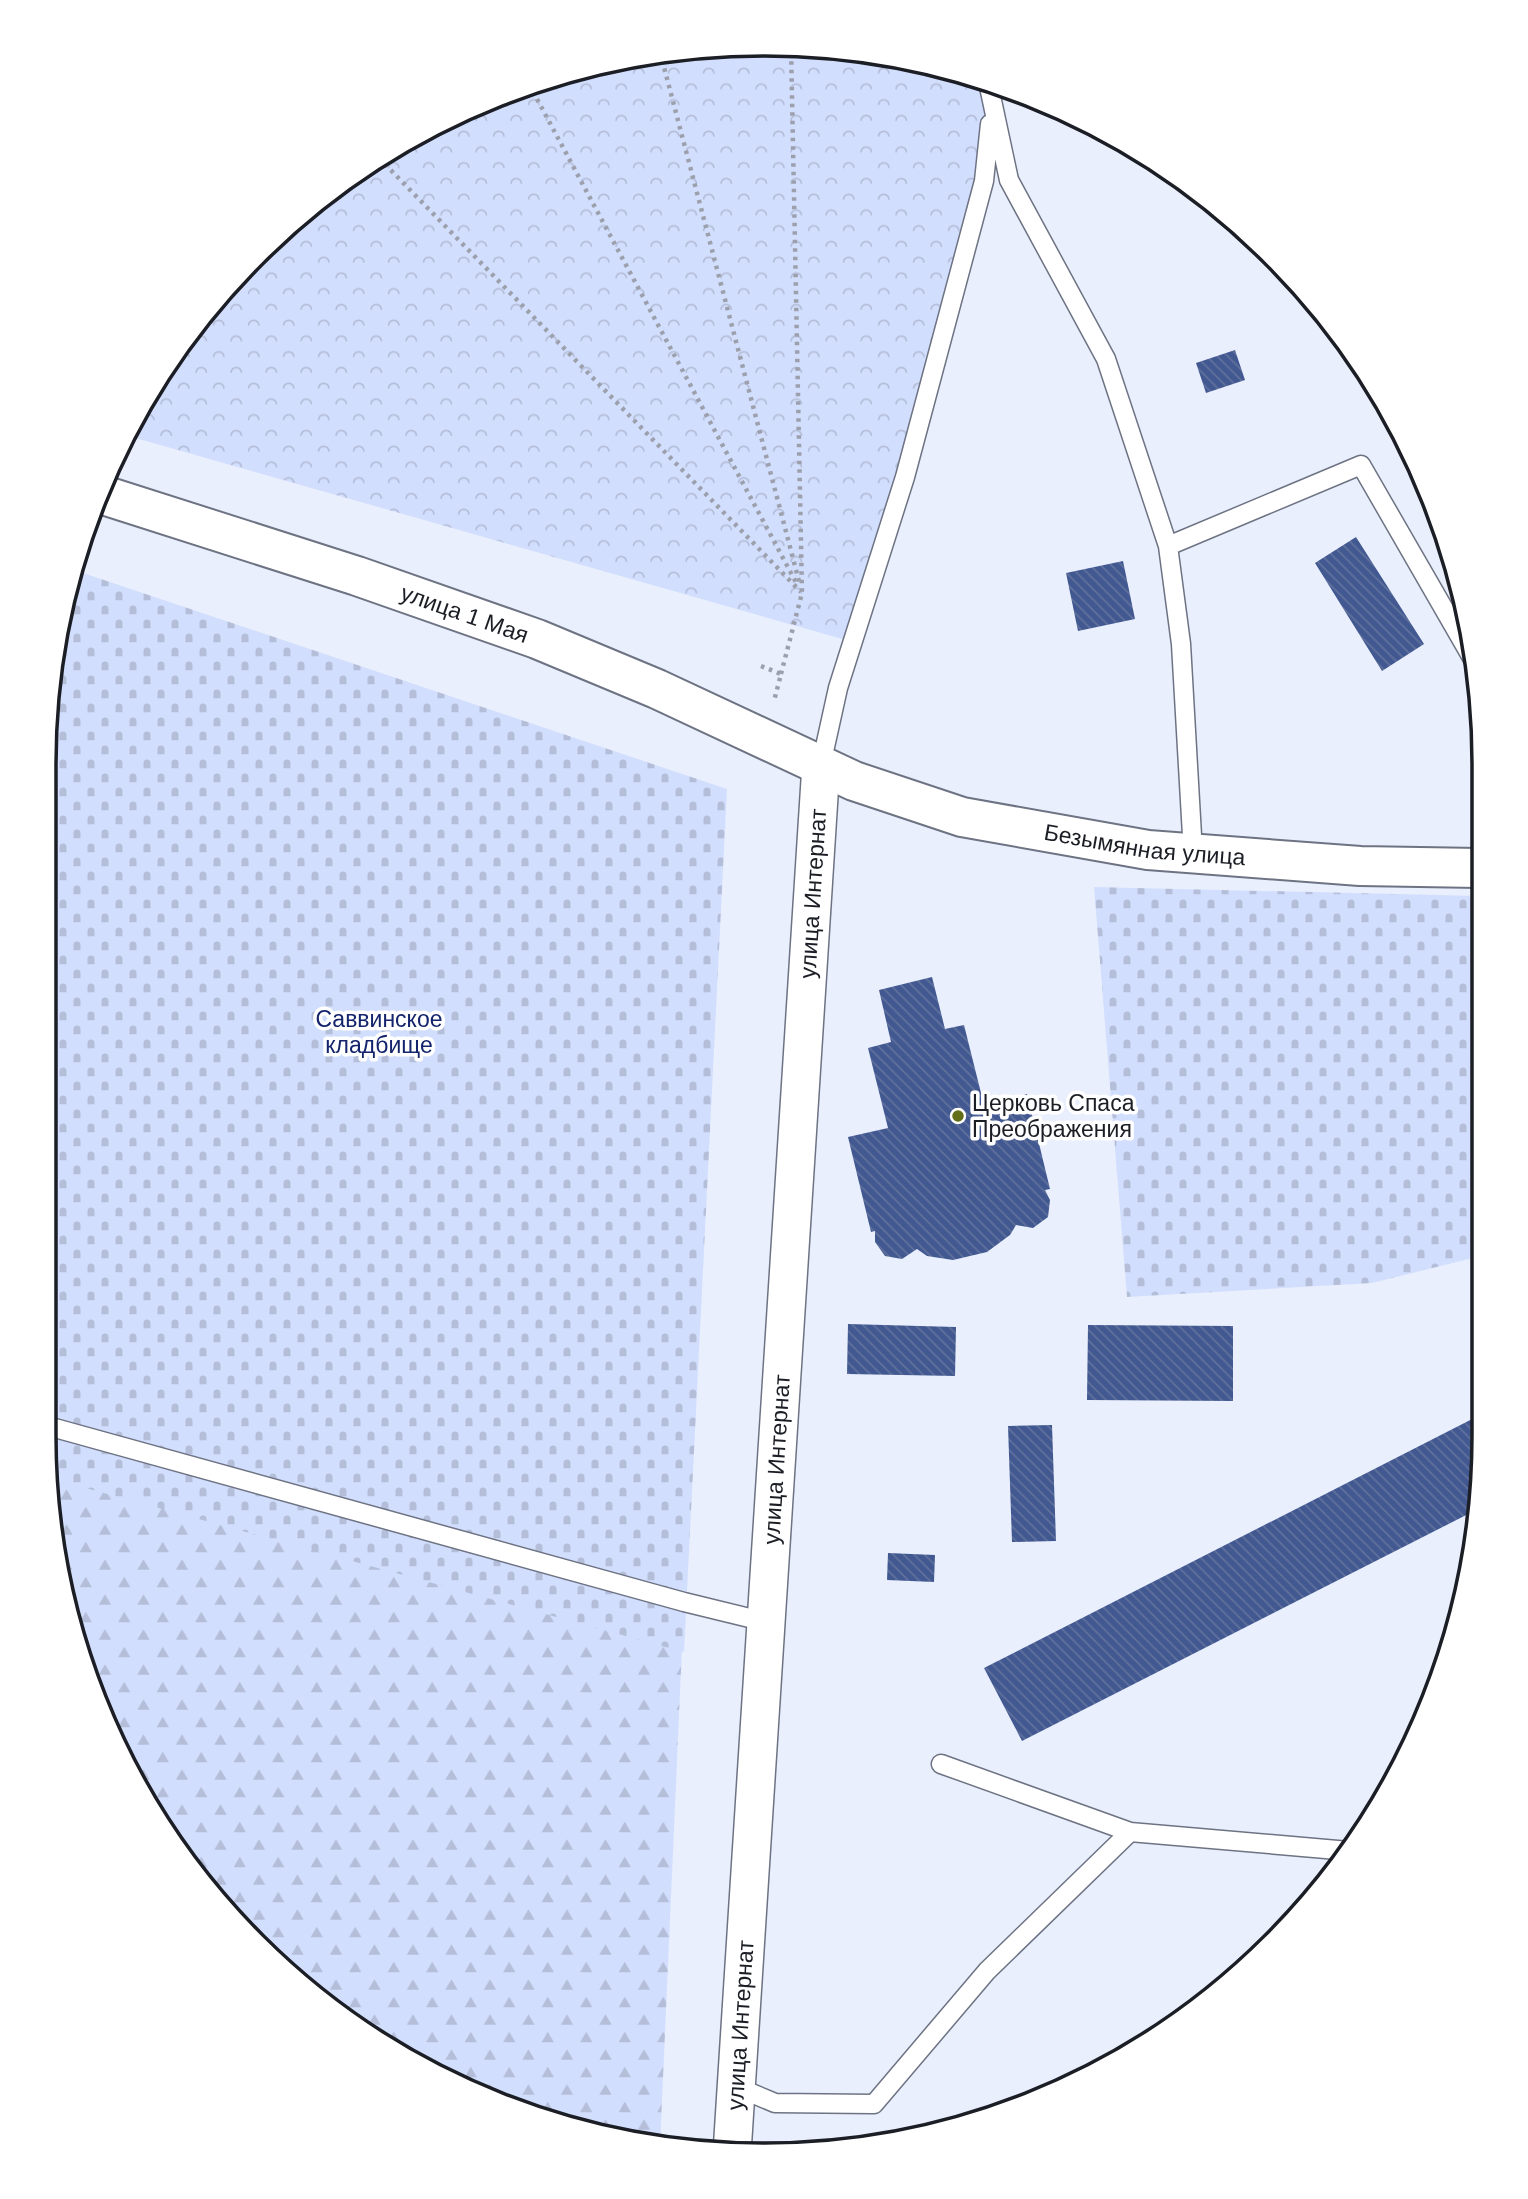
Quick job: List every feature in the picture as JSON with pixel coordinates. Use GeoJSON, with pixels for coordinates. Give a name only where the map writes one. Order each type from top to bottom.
{"type":"FeatureCollection","features":[{"type":"Feature","properties":{"kind":"street","name":"улица 1 Мая"},"geometry":{"type":"LineString","coordinates":[[109,497],[358,576],[537,639],[657,689],[821,765]]}},
{"type":"Feature","properties":{"kind":"street","name":"Безымянная улица"},"geometry":{"type":"LineString","coordinates":[[821,765],[854,781],[962,817],[1148,850],[1360,866],[1472,867]]}},
{"type":"Feature","properties":{"kind":"street","name":"улица Интернат"},"geometry":{"type":"LineString","coordinates":[[733,2142],[821,765]]}},
{"type":"Feature","properties":{"kind":"lane"},"geometry":{"type":"LineString","coordinates":[[990,93],[1009,180],[1107,359],[1168,545],[1181,644],[1193,853]]}},
{"type":"Feature","properties":{"kind":"lane"},"geometry":{"type":"LineString","coordinates":[[821,765],[838,688],[905,477],[984,181],[992,110]]}},
{"type":"Feature","properties":{"kind":"lane"},"geometry":{"type":"LineString","coordinates":[[1168,545],[1362,465],[1460,636]]}},
{"type":"Feature","properties":{"kind":"lane"},"geometry":{"type":"LineString","coordinates":[[56,1428],[684,1602],[766,1622]]}},
{"type":"Feature","properties":{"kind":"lane"},"geometry":{"type":"LineString","coordinates":[[940,1765],[1130,1832],[1337,1850]]}},
{"type":"Feature","properties":{"kind":"lane"},"geometry":{"type":"LineString","coordinates":[[737,2087],[775,2103],[874,2104],[987,1971],[1130,1832]]}},
{"type":"Feature","properties":{"kind":"path"},"geometry":{"type":"LineString","coordinates":[[781,674],[802,593],[791,57]]}},
{"type":"Feature","properties":{"kind":"path"},"geometry":{"type":"LineString","coordinates":[[663,64],[802,593]]}},
{"type":"Feature","properties":{"kind":"path"},"geometry":{"type":"LineString","coordinates":[[535,95],[802,593]]}},
{"type":"Feature","properties":{"kind":"path"},"geometry":{"type":"LineString","coordinates":[[386,166],[802,593]]}},
{"type":"Feature","properties":{"kind":"green space"},"geometry":{"type":"Polygon","coordinates":[[[764,56],[856,62],[947,80],[990,93],[992,110],[984,181],[853,642],[136,438],[175,371],[202,333],[263,263],[333,202],[371,175],[451,129],[493,110],[581,80],[672,62],[718,58],[764,56]]]}},
{"type":"Feature","properties":{"kind":"green space","name":"Саввинское кладбище"},"geometry":{"type":"Polygon","coordinates":[[[83,573],[727,789],[684,1652],[58,1480],[56,764],[62,672],[83,573]]]}},
{"type":"Feature","properties":{"kind":"green space"},"geometry":{"type":"Polygon","coordinates":[[[80,580],[684,1602],[660,2135],[581,2119],[493,2089],[451,2070],[371,2024],[333,1997],[263,1936],[202,1866],[151,1789],[110,1706],[80,1618],[62,1527],[58,1481],[56,764],[62,672],[80,580]]]}},
{"type":"Feature","properties":{"kind":"green space"},"geometry":{"type":"Polygon","coordinates":[[[1094,887],[1472,896],[1472,1258],[1372,1283],[1127,1297],[1094,887]]]}},
{"type":"Feature","properties":{"kind":"building"},"geometry":{"type":"Polygon","coordinates":[[[1235,350],[1245,380],[1206,393],[1196,363],[1235,350]]]}},
{"type":"Feature","properties":{"kind":"building"},"geometry":{"type":"Polygon","coordinates":[[[1356,537],[1424,644],[1382,671],[1315,563],[1356,537]]]}},
{"type":"Feature","properties":{"kind":"building"},"geometry":{"type":"Polygon","coordinates":[[[1123,561],[1135,619],[1078,631],[1066,573],[1123,561]]]}},
{"type":"Feature","properties":{"kind":"building","name":"Церковь Спаса Преображения"},"geometry":{"type":"Polygon","coordinates":[[[932,977],[945,1029],[964,1025],[984,1105],[1027,1094],[1050,1189],[1045,1190],[1050,1200],[1048,1217],[1033,1228],[1016,1225],[1010,1235],[987,1252],[953,1260],[927,1256],[917,1249],[902,1259],[885,1256],[875,1242],[875,1231],[871,1232],[848,1137],[888,1128],[868,1048],[891,1042],[879,990],[932,977]]]}},
{"type":"Feature","properties":{"kind":"building"},"geometry":{"type":"Polygon","coordinates":[[[848,1324],[956,1327],[955,1376],[847,1374],[848,1324]]]}},
{"type":"Feature","properties":{"kind":"building"},"geometry":{"type":"Polygon","coordinates":[[[1088,1325],[1233,1326],[1233,1401],[1087,1400],[1088,1325]]]}},
{"type":"Feature","properties":{"kind":"building"},"geometry":{"type":"Polygon","coordinates":[[[1472,1419],[1467,1515],[1022,1741],[984,1668],[1472,1419]]]}},
{"type":"Feature","properties":{"kind":"building"},"geometry":{"type":"Polygon","coordinates":[[[1052,1425],[1056,1541],[1012,1542],[1008,1426],[1052,1425]]]}},
{"type":"Feature","properties":{"kind":"building"},"geometry":{"type":"Polygon","coordinates":[[[888,1553],[935,1555],[934,1582],[887,1580],[888,1553]]]}},
{"type":"Feature","properties":{"kind":"place","name":"Церковь Спаса Преображения"},"geometry":{"type":"Point","coordinates":[958,1116]}}]}
